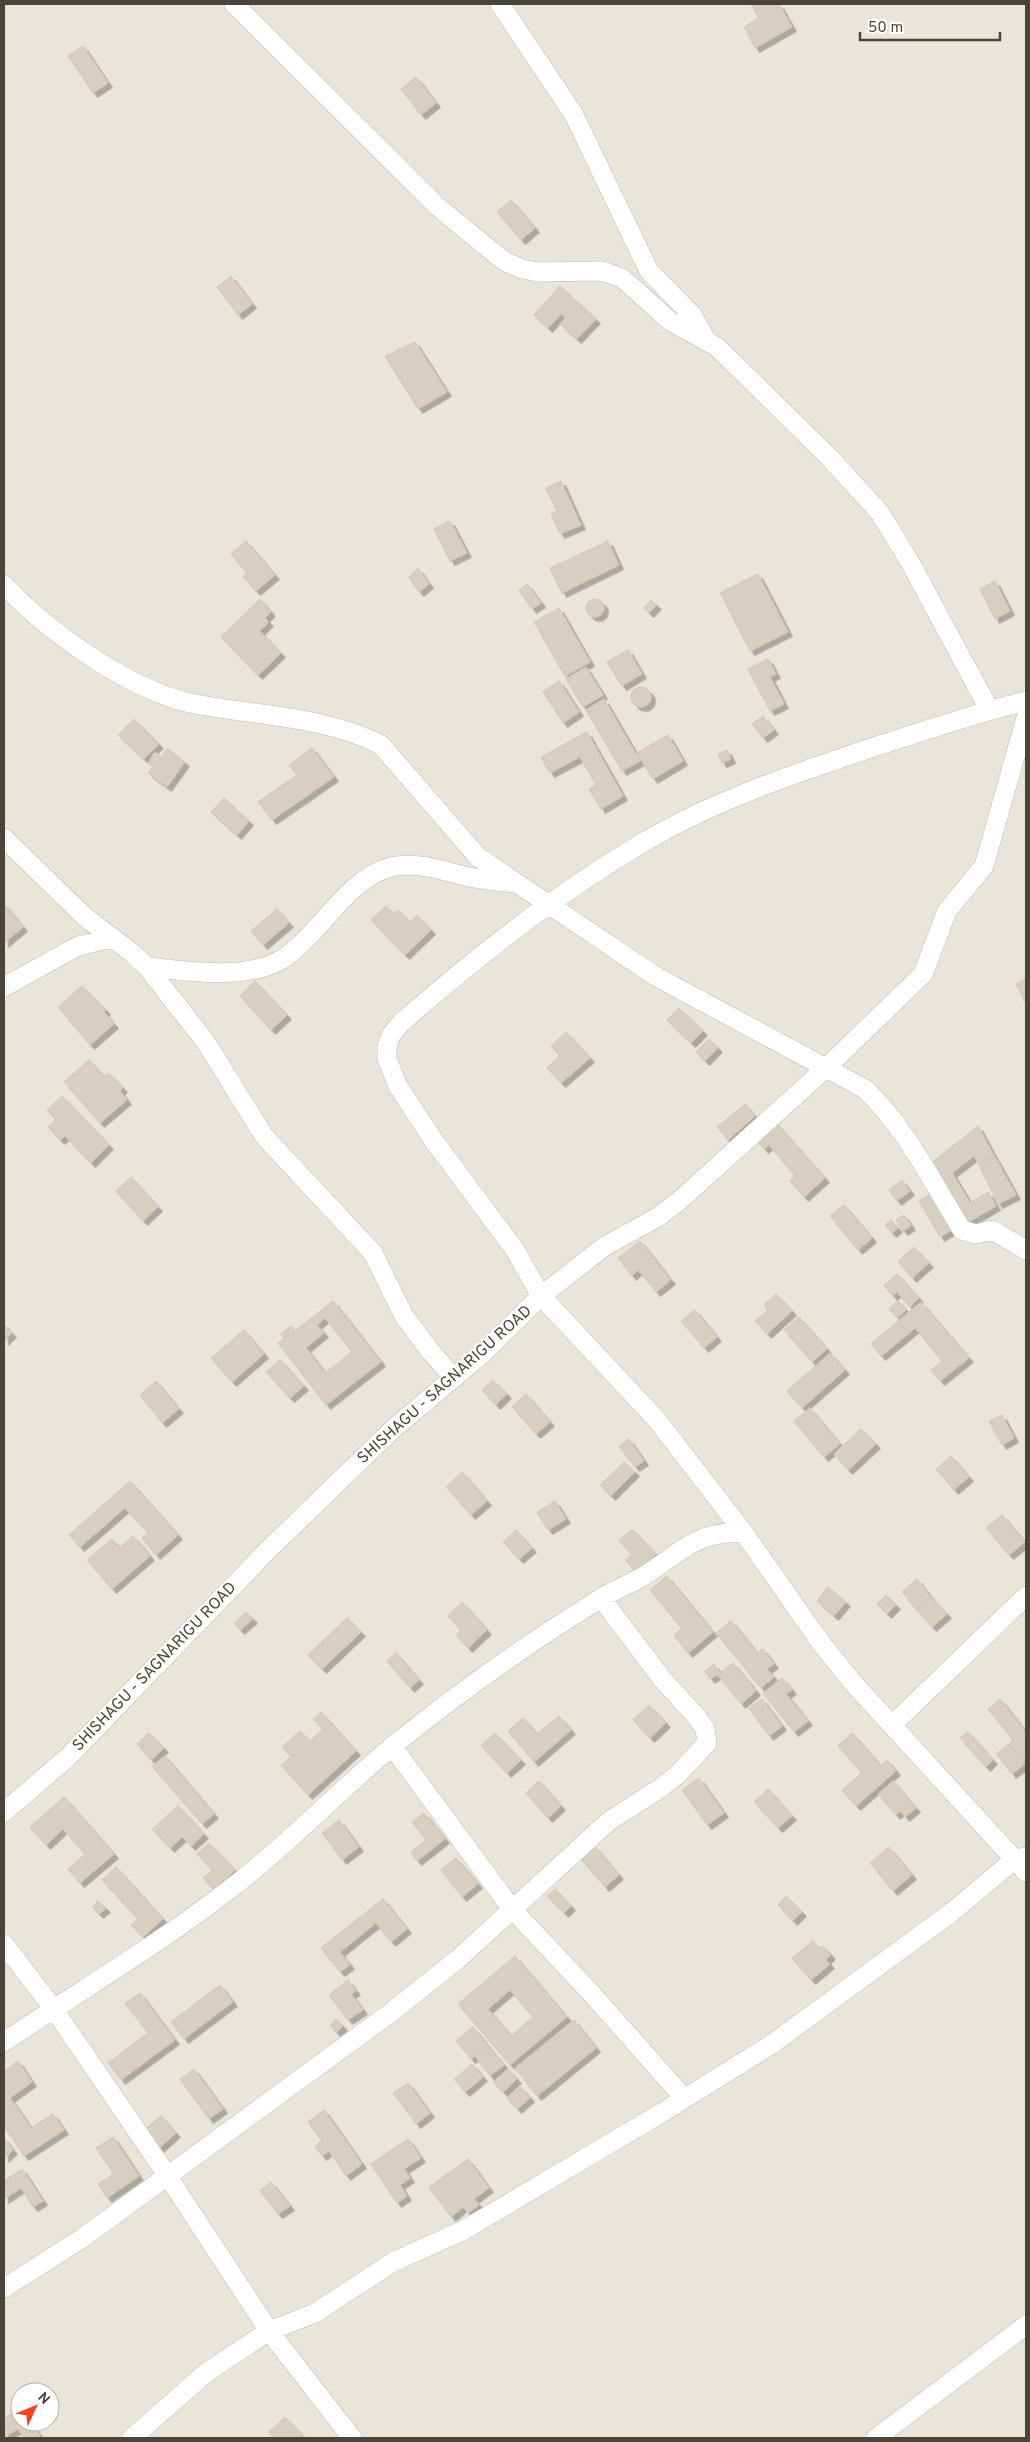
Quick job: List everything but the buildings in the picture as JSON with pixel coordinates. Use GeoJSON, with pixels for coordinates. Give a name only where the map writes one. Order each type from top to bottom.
{"type":"FeatureCollection","features":[{"type":"Feature","properties":{"kind":"street"},"geometry":{"type":"LineString","coordinates":[[234,4],[438,207],[504,261],[522,269],[539,272],[602,271],[622,278],[670,321],[717,347],[829,457],[880,513],[911,564],[990,709]]}},
{"type":"Feature","properties":{"kind":"street"},"geometry":{"type":"LineString","coordinates":[[500,4],[574,115],[649,271],[693,316],[706,340]]}},
{"type":"Feature","properties":{"kind":"street"},"geometry":{"type":"LineString","coordinates":[[4,585],[17,599],[67,639],[123,676],[153,692],[189,702],[332,726],[360,734],[381,745],[478,857],[656,977],[866,1089],[878,1101],[900,1130],[962,1230],[976,1234],[992,1230],[1026,1250]]}},
{"type":"Feature","properties":{"kind":"street","name":"SHISHAGU - SAGNARIGU ROAD"},"geometry":{"type":"LineString","coordinates":[[4,1812],[67,1758],[268,1551],[394,1429],[501,1336],[541,1296],[514,1250],[463,1182],[398,1086],[387,1059],[387,1046],[391,1035],[401,1023],[481,954],[548,904],[645,841],[699,813],[806,770],[990,709],[1026,701]]}},
{"type":"Feature","properties":{"kind":"street"},"geometry":{"type":"LineString","coordinates":[[132,2438],[207,2372],[269,2331],[315,2313],[393,2262],[464,2230],[772,2044],[952,1912],[1023,1863],[834,1661],[744,1533],[657,1420],[541,1296],[605,1246],[658,1217],[679,1201],[826,1068],[923,974],[948,911],[984,866],[1026,718]]}},
{"type":"Feature","properties":{"kind":"street"},"geometry":{"type":"LineString","coordinates":[[4,838],[85,917],[131,952],[147,967],[205,1041],[264,1136],[373,1253],[404,1316],[431,1352],[454,1378]]}},
{"type":"Feature","properties":{"kind":"street"},"geometry":{"type":"LineString","coordinates":[[147,967],[199,972],[244,971],[278,962],[302,942],[337,904],[372,876],[393,866],[424,866],[471,877],[517,884]]}},
{"type":"Feature","properties":{"kind":"street"},"geometry":{"type":"LineString","coordinates":[[4,987],[78,946],[111,938]]}},
{"type":"Feature","properties":{"kind":"street"},"geometry":{"type":"LineString","coordinates":[[4,2042],[53,2008],[104,1978],[230,1889],[392,1746],[450,1700],[521,1648],[601,1598],[641,1578],[703,1537],[722,1532],[744,1533]]}},
{"type":"Feature","properties":{"kind":"street"},"geometry":{"type":"LineString","coordinates":[[892,1725],[1026,1596]]}},
{"type":"Feature","properties":{"kind":"street"},"geometry":{"type":"LineString","coordinates":[[4,2288],[81,2239],[389,2014],[458,1959],[609,1821],[659,1789],[677,1775],[707,1743],[705,1729],[696,1716],[663,1680],[601,1598]]}},
{"type":"Feature","properties":{"kind":"street"},"geometry":{"type":"LineString","coordinates":[[392,1746],[512,1909],[591,1992],[630,2040],[684,2098]]}},
{"type":"Feature","properties":{"kind":"street"},"geometry":{"type":"LineString","coordinates":[[4,1944],[53,2008],[167,2175],[269,2331],[352,2438]]}},
{"type":"Feature","properties":{"kind":"street"},"geometry":{"type":"LineString","coordinates":[[876,2438],[1026,2325]]}},
{"type":"Feature","properties":{"kind":"shaded area"},"geometry":{"type":"Polygon","coordinates":[[[4,4],[1026,4],[1026,2438],[4,2438],[4,4]]]}}]}
